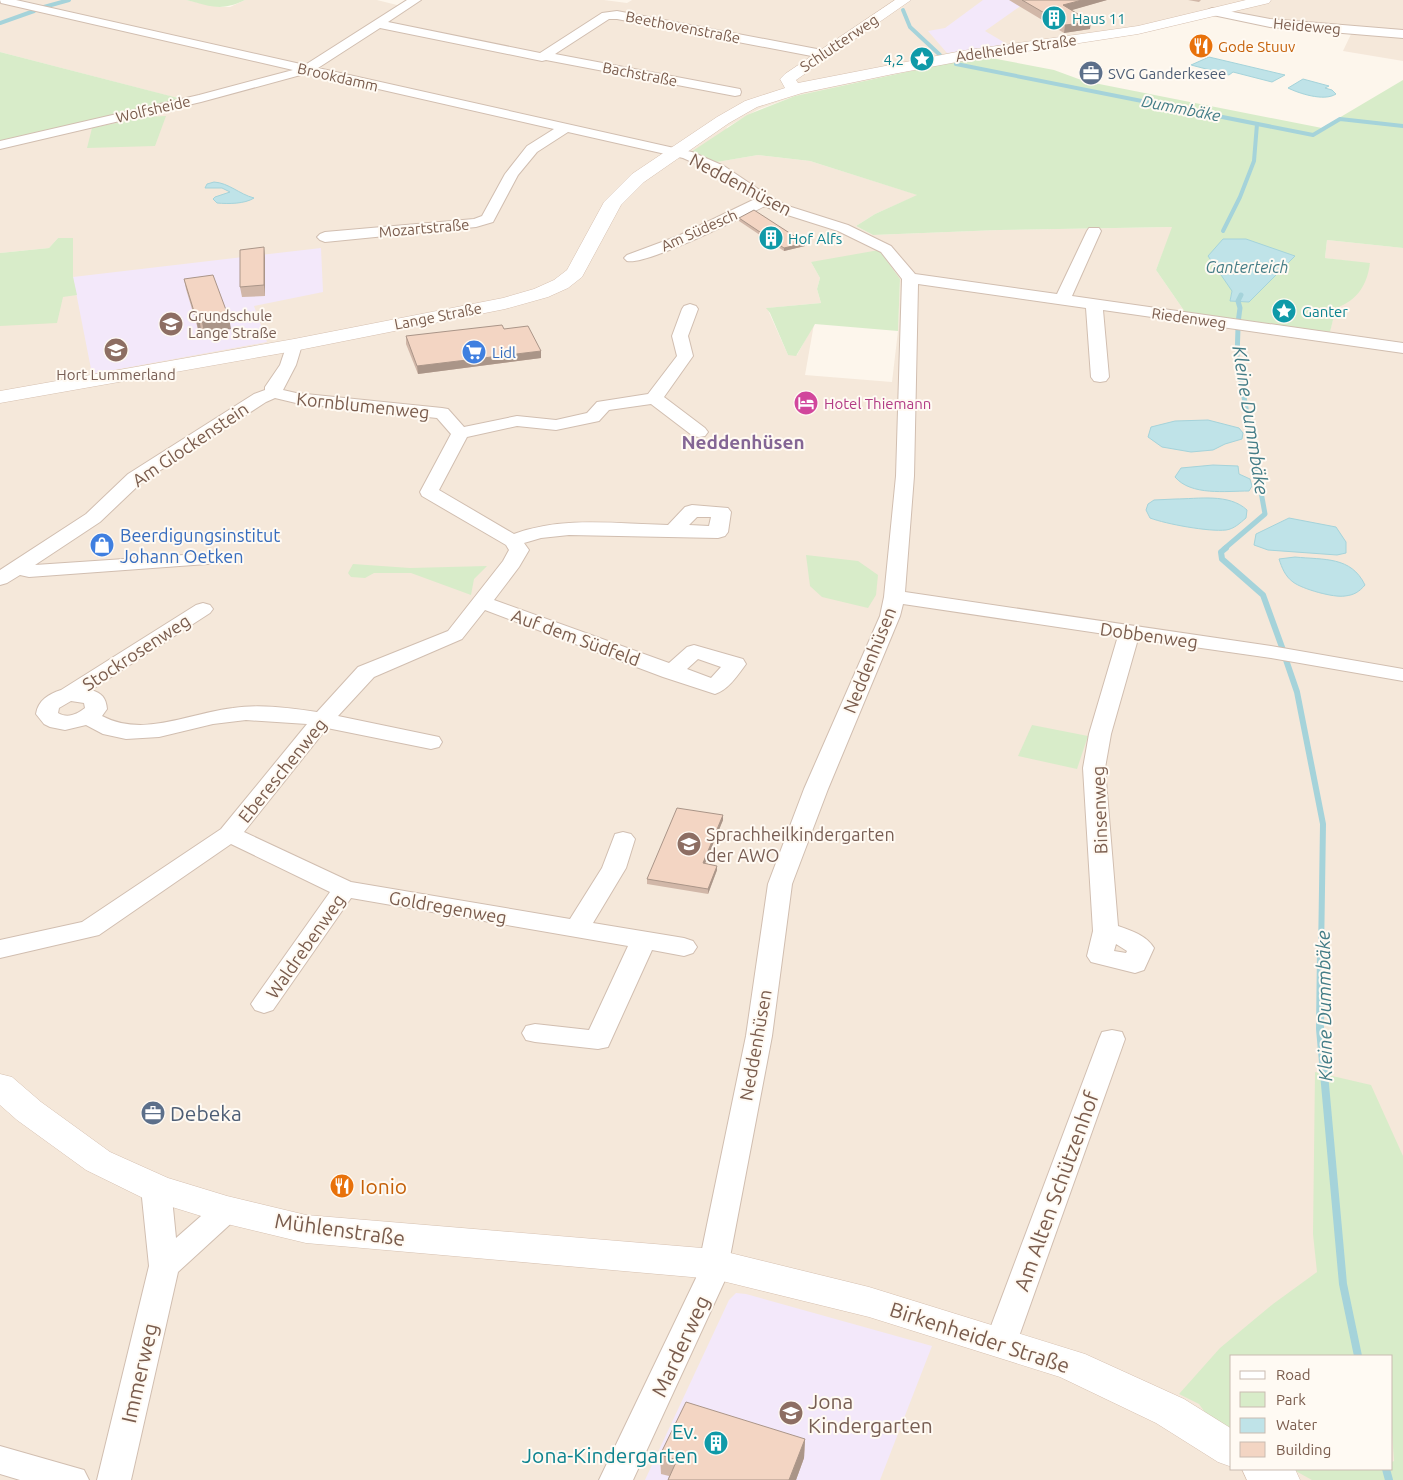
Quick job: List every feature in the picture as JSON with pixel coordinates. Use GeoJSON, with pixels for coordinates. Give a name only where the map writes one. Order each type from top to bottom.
{"type":"FeatureCollection","features":[{"type":"Feature","properties":{"kind":"street","name":"Brookdamm"},"geometry":{"type":"LineString","coordinates":[[1,0],[676,152]]}},
{"type":"Feature","properties":{"kind":"street"},"geometry":{"type":"LineString","coordinates":[[306,70],[415,0]]}},
{"type":"Feature","properties":{"kind":"street","name":"Schlutterweg"},"geometry":{"type":"LineString","coordinates":[[798,89],[792,86],[788,79],[900,0]]}},
{"type":"Feature","properties":{"kind":"street","name":"Adelheider Straße"},"geometry":{"type":"LineString","coordinates":[[798,89],[962,56],[1138,30],[1264,0]]}},
{"type":"Feature","properties":{"kind":"street","name":"Heideweg"},"geometry":{"type":"LineString","coordinates":[[1212,12],[1270,23],[1403,34]]}},
{"type":"Feature","properties":{"kind":"street","name":"Beethovenstraße"},"geometry":{"type":"LineString","coordinates":[[546,56],[606,16],[617,15],[822,54]]}},
{"type":"Feature","properties":{"kind":"street"},"geometry":{"type":"LineString","coordinates":[[378,24],[538,57],[546,56]]}},
{"type":"Feature","properties":{"kind":"street","name":"Bachstraße"},"geometry":{"type":"LineString","coordinates":[[546,56],[735,92]]}},
{"type":"Feature","properties":{"kind":"street","name":"Wolfsheide"},"geometry":{"type":"LineString","coordinates":[[0,145],[201,98],[306,70]]}},
{"type":"Feature","properties":{"kind":"street","name":"Lange Straße"},"geometry":{"type":"LineString","coordinates":[[0,398],[294,345],[506,303],[541,293],[561,284],[575,273],[613,202],[638,178],[751,104],[798,89]]}},
{"type":"Feature","properties":{"kind":"street","name":"Mozartstraße"},"geometry":{"type":"LineString","coordinates":[[325,237],[469,224],[488,219],[512,174],[532,149],[567,127]]}},
{"type":"Feature","properties":{"kind":"street","name":"Neddenhüsen"},"geometry":{"type":"LineString","coordinates":[[676,152],[719,168],[765,200],[783,210],[843,228],[886,249],[910,278],[905,476],[894,597],[890,616],[816,789],[780,884],[759,1036],[714,1264]]}},
{"type":"Feature","properties":{"kind":"street","name":"Am Südesch"},"geometry":{"type":"LineString","coordinates":[[632,258],[683,240],[765,200]]}},
{"type":"Feature","properties":{"kind":"street"},"geometry":{"type":"LineString","coordinates":[[1062,301],[1094,231]]}},
{"type":"Feature","properties":{"kind":"street","name":"Riedenweg"},"geometry":{"type":"LineString","coordinates":[[910,278],[1403,348]]}},
{"type":"Feature","properties":{"kind":"street"},"geometry":{"type":"LineString","coordinates":[[1094,305],[1100,377]]}},
{"type":"Feature","properties":{"kind":"street"},"geometry":{"type":"LineString","coordinates":[[673,531],[582,528],[528,534],[513,541],[429,492],[460,433],[518,421],[556,425],[593,418],[603,406],[654,398],[685,356],[680,336],[690,309]]}},
{"type":"Feature","properties":{"kind":"street"},"geometry":{"type":"LineString","coordinates":[[274,392],[274,387],[288,365],[294,345]]}},
{"type":"Feature","properties":{"kind":"street","name":"Kornblumenweg"},"geometry":{"type":"LineString","coordinates":[[274,392],[296,398],[442,413],[460,433]]}},
{"type":"Feature","properties":{"kind":"street","name":"Am Glockenstein"},"geometry":{"type":"LineString","coordinates":[[0,579],[20,568],[93,518],[135,478],[156,463],[260,398],[274,392]]}},
{"type":"Feature","properties":{"kind":"street"},"geometry":{"type":"LineString","coordinates":[[654,398],[699,432]]}},
{"type":"Feature","properties":{"kind":"street","name":"Ebereschenweg"},"geometry":{"type":"LineString","coordinates":[[0,948],[90,929],[229,834],[321,721],[366,672],[455,635],[512,563],[519,550],[513,541]]}},
{"type":"Feature","properties":{"kind":"street"},"geometry":{"type":"LineString","coordinates":[[20,568],[29,571],[214,559]]}},
{"type":"Feature","properties":{"kind":"street","name":"Dobbenweg"},"geometry":{"type":"LineString","coordinates":[[894,597],[1271,652],[1403,676]]}},
{"type":"Feature","properties":{"kind":"street","name":"Auf dem Südfeld"},"geometry":{"type":"LineString","coordinates":[[481,603],[491,605],[671,672]]}},
{"type":"Feature","properties":{"kind":"street","name":"Stockrosenweg"},"geometry":{"type":"LineString","coordinates":[[70,695],[85,695],[95,700],[96,709],[87,717],[71,722],[55,721],[50,718],[47,714],[49,705],[54,701],[70,695],[203,609]]}},
{"type":"Feature","properties":{"kind":"street","name":"Binsenweg"},"geometry":{"type":"LineString","coordinates":[[1106,931],[1094,768],[1100,734],[1130,632]]}},
{"type":"Feature","properties":{"kind":"street","name":"Stockrosenweg"},"geometry":{"type":"LineString","coordinates":[[87,717],[111,729],[122,732],[146,732],[213,717],[245,713],[279,714],[431,742]]}},
{"type":"Feature","properties":{"kind":"street","name":"Goldregenweg"},"geometry":{"type":"LineString","coordinates":[[229,834],[345,889],[684,947]]}},
{"type":"Feature","properties":{"kind":"street"},"geometry":{"type":"LineString","coordinates":[[577,929],[614,868],[624,839]]}},
{"type":"Feature","properties":{"kind":"street","name":"Waldrebenweg"},"geometry":{"type":"LineString","coordinates":[[264,1004],[345,889]]}},
{"type":"Feature","properties":{"kind":"street"},"geometry":{"type":"LineString","coordinates":[[535,1033],[598,1040],[642,941]]}},
{"type":"Feature","properties":{"kind":"street","name":"Am Alten Schützenhof"},"geometry":{"type":"LineString","coordinates":[[1001,1342],[1112,1039]]}},
{"type":"Feature","properties":{"kind":"street","name":"Mühlenstraße"},"geometry":{"type":"LineString","coordinates":[[0,1086],[29,1112],[98,1161],[156,1188],[227,1210],[315,1230],[714,1264]]}},
{"type":"Feature","properties":{"kind":"street","name":"Immerweg"},"geometry":{"type":"LineString","coordinates":[[114,1480],[164,1266],[156,1188]]}},
{"type":"Feature","properties":{"kind":"street"},"geometry":{"type":"LineString","coordinates":[[164,1266],[227,1210]]}},
{"type":"Feature","properties":{"kind":"street","name":"Birkenheider Straße"},"geometry":{"type":"LineString","coordinates":[[714,1264],[869,1302],[1071,1365],[1170,1411],[1230,1449]]}},
{"type":"Feature","properties":{"kind":"street","name":"Marderweg"},"geometry":{"type":"LineString","coordinates":[[616,1480],[711,1278],[714,1264]]}},
{"type":"Feature","properties":{"kind":"street"},"geometry":{"type":"LineString","coordinates":[[0,1460],[72,1480]]}},
{"type":"Feature","properties":{"kind":"street"},"geometry":{"type":"LineString","coordinates":[[1264,1470],[1280,1480]]}},
{"type":"Feature","properties":{"kind":"shaded area"},"geometry":{"type":"Polygon","coordinates":[[[0,0],[186,0],[219,7],[230,7],[245,0],[377,0],[401,6],[410,0],[604,0],[627,3],[632,0],[1403,0],[1403,61],[1343,51],[1352,32],[1216,15],[1137,34],[962,60],[795,96],[759,109],[727,127],[717,162],[758,155],[810,161],[918,195],[875,214],[856,226],[873,235],[999,230],[1173,227],[1156,270],[1185,312],[1330,331],[1336,308],[1370,264],[1325,258],[1327,240],[1403,248],[1403,1480],[0,1480],[0,300],[73,277],[73,238],[58,238],[49,248],[0,253],[0,143],[181,99],[0,52],[0,0]],[[811,262],[820,278],[817,289],[821,303],[767,308],[788,355],[797,355],[814,324],[805,375],[892,382],[898,331],[900,279],[811,262]]]}},
{"type":"Feature","properties":{"kind":"shaded area"},"geometry":{"type":"Polygon","coordinates":[[[983,0],[1029,0],[985,31],[1007,44],[947,53],[928,31],[945,28],[983,0]]]}},
{"type":"Feature","properties":{"kind":"shaded area","name":"Grundschule Lange Straße"},"geometry":{"type":"Polygon","coordinates":[[[321,248],[323,292],[254,306],[267,342],[92,374],[73,277],[321,248]]]}},
{"type":"Feature","properties":{"kind":"shaded area","name":"Jona Kindergarten"},"geometry":{"type":"Polygon","coordinates":[[[736,1293],[746,1294],[932,1346],[880,1480],[645,1480],[729,1300],[736,1293]]]}},
{"type":"Feature","properties":{"kind":"green space"},"geometry":{"type":"Polygon","coordinates":[[[186,0],[245,0],[229,6],[216,7],[186,0]]]}},
{"type":"Feature","properties":{"kind":"green space"},"geometry":{"type":"Polygon","coordinates":[[[0,52],[182,99],[0,143],[0,52]]]}},
{"type":"Feature","properties":{"kind":"green space"},"geometry":{"type":"Polygon","coordinates":[[[986,57],[1054,70],[1084,81],[1322,128],[1403,80],[1403,248],[1327,240],[1325,258],[1370,263],[1367,278],[1360,291],[1350,301],[1336,308],[1330,332],[1185,312],[1156,270],[1172,227],[999,230],[873,235],[856,226],[875,214],[917,195],[810,161],[758,155],[717,162],[691,152],[747,115],[795,96],[962,60],[986,57]],[[1295,256],[1232,291],[1230,300],[1249,302],[1295,256]]]}},
{"type":"Feature","properties":{"kind":"green space"},"geometry":{"type":"Polygon","coordinates":[[[166,116],[155,146],[87,148],[92,128],[145,117],[166,116]]]}},
{"type":"Feature","properties":{"kind":"green space"},"geometry":{"type":"Polygon","coordinates":[[[58,238],[73,238],[73,277],[77,295],[63,297],[57,323],[0,326],[0,253],[49,248],[58,238]]]}},
{"type":"Feature","properties":{"kind":"green space"},"geometry":{"type":"Polygon","coordinates":[[[879,250],[900,279],[898,331],[815,324],[796,356],[788,355],[770,313],[766,308],[821,303],[817,289],[820,278],[811,262],[879,250]]]}},
{"type":"Feature","properties":{"kind":"green space"},"geometry":{"type":"Polygon","coordinates":[[[806,555],[858,561],[878,575],[876,595],[868,608],[822,597],[810,586],[806,555]]]}},
{"type":"Feature","properties":{"kind":"green space"},"geometry":{"type":"Polygon","coordinates":[[[353,564],[410,568],[487,566],[474,579],[471,595],[411,573],[374,573],[365,578],[351,577],[348,573],[353,564]]]}},
{"type":"Feature","properties":{"kind":"green space"},"geometry":{"type":"Polygon","coordinates":[[[1032,725],[1088,736],[1077,769],[1018,756],[1032,725]]]}},
{"type":"Feature","properties":{"kind":"green space"},"geometry":{"type":"Polygon","coordinates":[[[1315,1072],[1371,1085],[1403,1156],[1403,1480],[1312,1480],[1294,1470],[1393,1470],[1393,1355],[1230,1355],[1230,1432],[1211,1421],[1199,1404],[1179,1394],[1220,1348],[1273,1304],[1317,1272],[1313,1234],[1315,1072]]]}},
{"type":"Feature","properties":{"kind":"water"},"geometry":{"type":"Polygon","coordinates":[[[1209,57],[1285,75],[1272,82],[1233,72],[1229,75],[1191,65],[1209,57]]]}},
{"type":"Feature","properties":{"kind":"water"},"geometry":{"type":"Polygon","coordinates":[[[1303,79],[1329,86],[1325,88],[1332,90],[1336,94],[1318,97],[1288,88],[1303,79]]]}},
{"type":"Feature","properties":{"kind":"water"},"geometry":{"type":"Polygon","coordinates":[[[214,182],[224,184],[254,198],[241,202],[217,203],[213,199],[215,197],[230,192],[222,188],[205,188],[207,184],[214,182]]]}},
{"type":"Feature","properties":{"kind":"water","name":"Ganterteich"},"geometry":{"type":"Polygon","coordinates":[[[1223,239],[1246,239],[1295,256],[1249,302],[1230,301],[1232,291],[1208,256],[1223,239]]]}},
{"type":"Feature","properties":{"kind":"water"},"geometry":{"type":"Polygon","coordinates":[[[1208,420],[1239,428],[1243,433],[1242,439],[1213,450],[1191,452],[1162,447],[1148,437],[1151,427],[1175,421],[1208,420]]]}},
{"type":"Feature","properties":{"kind":"water"},"geometry":{"type":"Polygon","coordinates":[[[1213,465],[1238,466],[1239,474],[1250,479],[1252,486],[1249,491],[1220,492],[1199,490],[1182,483],[1175,477],[1181,468],[1213,465]]]}},
{"type":"Feature","properties":{"kind":"water"},"geometry":{"type":"Polygon","coordinates":[[[1213,498],[1231,501],[1240,505],[1247,510],[1246,518],[1237,526],[1226,530],[1209,530],[1166,523],[1150,518],[1146,510],[1148,504],[1154,500],[1213,498]]]}},
{"type":"Feature","properties":{"kind":"water"},"geometry":{"type":"Polygon","coordinates":[[[1289,518],[1336,527],[1346,542],[1346,553],[1337,555],[1268,550],[1254,545],[1256,534],[1289,518]]]}},
{"type":"Feature","properties":{"kind":"water"},"geometry":{"type":"Polygon","coordinates":[[[1295,557],[1336,561],[1344,564],[1359,576],[1365,585],[1354,594],[1348,596],[1326,594],[1303,587],[1288,577],[1279,559],[1295,557]]]}},
{"type":"Feature","properties":{"kind":"building"},"geometry":{"type":"Polygon","coordinates":[[[1022,0],[1082,0],[1063,5],[1091,22],[1065,25],[1022,0]]]}},
{"type":"Feature","properties":{"kind":"building"},"geometry":{"type":"Polygon","coordinates":[[[754,210],[805,243],[784,248],[739,218],[754,210]]]}},
{"type":"Feature","properties":{"kind":"building"},"geometry":{"type":"Polygon","coordinates":[[[264,247],[264,285],[240,287],[240,250],[264,247]]]}},
{"type":"Feature","properties":{"kind":"building"},"geometry":{"type":"Polygon","coordinates":[[[213,275],[229,318],[202,322],[199,318],[196,318],[184,279],[213,275]]]}},
{"type":"Feature","properties":{"kind":"building","name":"Lidl"},"geometry":{"type":"Polygon","coordinates":[[[502,325],[504,329],[528,326],[541,351],[417,366],[406,336],[502,325]]]}},
{"type":"Feature","properties":{"kind":"building","name":"Sprachheilkindergarten der AWO"},"geometry":{"type":"Polygon","coordinates":[[[677,808],[723,815],[703,863],[717,866],[708,889],[647,879],[677,808]]]}},
{"type":"Feature","properties":{"kind":"building","name":"Ev. Jona-Kindergarten"},"geometry":{"type":"Polygon","coordinates":[[[686,1402],[805,1439],[789,1480],[668,1480],[677,1460],[660,1455],[686,1402]]]}},
{"type":"Feature","properties":{"kind":"waterway"},"geometry":{"type":"LineString","coordinates":[[44,7],[69,0]]}},
{"type":"Feature","properties":{"kind":"waterway","name":"Dummbäke"},"geometry":{"type":"LineString","coordinates":[[903,10],[910,27],[940,55]]}},
{"type":"Feature","properties":{"kind":"waterway"},"geometry":{"type":"LineString","coordinates":[[0,23],[34,11]]}},
{"type":"Feature","properties":{"kind":"waterway","name":"Dummbäke"},"geometry":{"type":"LineString","coordinates":[[956,64],[1313,135],[1340,119],[1403,126]]}},
{"type":"Feature","properties":{"kind":"waterway","name":"Kleine Dummbäke"},"geometry":{"type":"LineString","coordinates":[[1223,231],[1240,197],[1254,161],[1257,124]]}},
{"type":"Feature","properties":{"kind":"waterway","name":"Kleine Dummbäke"},"geometry":{"type":"LineString","coordinates":[[1238,323],[1240,308],[1238,301],[1241,295]]}},
{"type":"Feature","properties":{"kind":"waterway","name":"Kleine Dummbäke"},"geometry":{"type":"LineString","coordinates":[[1224,549],[1265,514],[1237,358],[1238,328]]}},
{"type":"Feature","properties":{"kind":"waterway","name":"Kleine Dummbäke"},"geometry":{"type":"LineString","coordinates":[[1226,548],[1221,552],[1222,559],[1263,595],[1283,650]]}},
{"type":"Feature","properties":{"kind":"waterway","name":"Kleine Dummbäke"},"geometry":{"type":"LineString","coordinates":[[1285,657],[1297,692],[1323,824],[1321,954]]}},
{"type":"Feature","properties":{"kind":"waterway","name":"Kleine Dummbäke"},"geometry":{"type":"LineString","coordinates":[[1321,952],[1320,1029],[1343,1284],[1358,1355]]}},
{"type":"Feature","properties":{"kind":"waterway"},"geometry":{"type":"LineString","coordinates":[[1386,1470],[1389,1480]]}},
{"type":"Feature","properties":{"kind":"place","name":"Haus 11"},"geometry":{"type":"Point","coordinates":[1054,18]}},
{"type":"Feature","properties":{"kind":"place","name":"Gode Stuuv"},"geometry":{"type":"Point","coordinates":[1201,46]}},
{"type":"Feature","properties":{"kind":"place","name":"4,2"},"geometry":{"type":"Point","coordinates":[922,59]}},
{"type":"Feature","properties":{"kind":"place","name":"SVG Ganderkesee"},"geometry":{"type":"Point","coordinates":[1091,73]}},
{"type":"Feature","properties":{"kind":"place","name":"Hof Alfs"},"geometry":{"type":"Point","coordinates":[771,238]}},
{"type":"Feature","properties":{"kind":"place","name":"Ganter"},"geometry":{"type":"Point","coordinates":[1284,311]}},
{"type":"Feature","properties":{"kind":"place","name":"Grundschule Lange Straße"},"geometry":{"type":"Point","coordinates":[171,324]}},
{"type":"Feature","properties":{"kind":"place","name":"Hort Lummerland"},"geometry":{"type":"Point","coordinates":[116,350]}},
{"type":"Feature","properties":{"kind":"place","name":"Lidl"},"geometry":{"type":"Point","coordinates":[474,352]}},
{"type":"Feature","properties":{"kind":"place","name":"Hotel Thiemann"},"geometry":{"type":"Point","coordinates":[806,403]}},
{"type":"Feature","properties":{"kind":"place","name":"Beerdigungsinstitut Johann Oetken"},"geometry":{"type":"Point","coordinates":[102,545]}},
{"type":"Feature","properties":{"kind":"place","name":"Sprachheilkindergarten der AWO"},"geometry":{"type":"Point","coordinates":[689,844]}},
{"type":"Feature","properties":{"kind":"place","name":"Debeka"},"geometry":{"type":"Point","coordinates":[153,1113]}},
{"type":"Feature","properties":{"kind":"place","name":"Ionio"},"geometry":{"type":"Point","coordinates":[342,1186]}},
{"type":"Feature","properties":{"kind":"place","name":"Jona Kindergarten"},"geometry":{"type":"Point","coordinates":[791,1413]}},
{"type":"Feature","properties":{"kind":"place","name":"Ev. Jona-Kindergarten"},"geometry":{"type":"Point","coordinates":[716,1443]}},
{"type":"Feature","properties":{"kind":"district","name":"Neddenhüsen"},"geometry":{"type":"Point","coordinates":[743,442]}}]}
